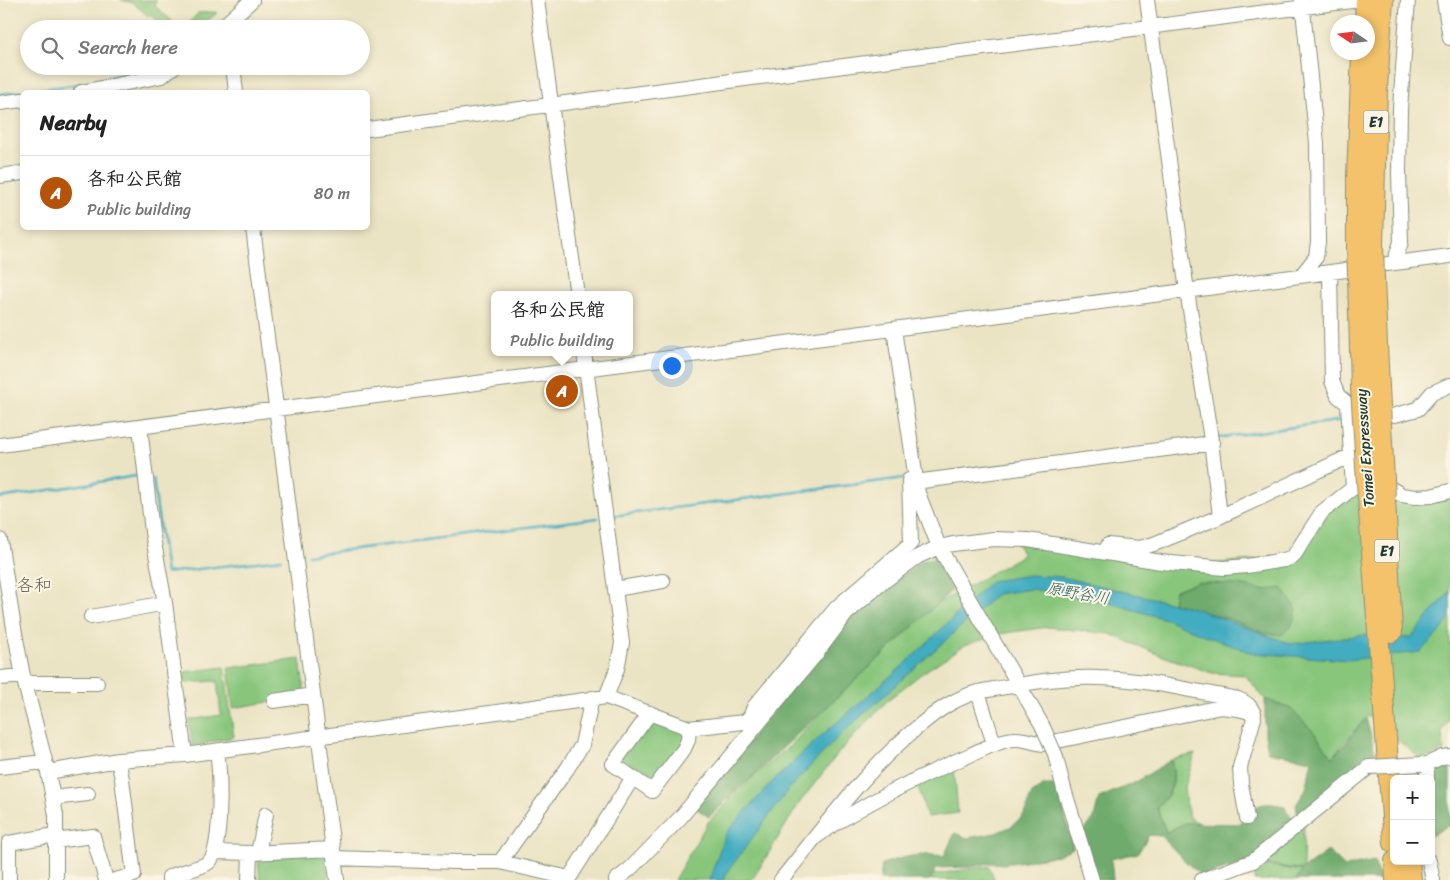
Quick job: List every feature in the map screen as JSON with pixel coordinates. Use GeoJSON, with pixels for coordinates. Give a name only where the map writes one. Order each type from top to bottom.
{"type":"FeatureCollection","features":[{"type":"Feature","properties":{"kind":"highway","name":"Tomei Expressway"},"geometry":{"type":"LineString","coordinates":[[1365,245],[1383,0]]}},
{"type":"Feature","properties":{"kind":"highway"},"geometry":{"type":"LineString","coordinates":[[1359,1],[1362,15]]}},
{"type":"Feature","properties":{"kind":"highway","name":"Tomei Expressway"},"geometry":{"type":"LineString","coordinates":[[1362,60],[1357,177],[1365,245],[1372,271],[1369,495],[1383,603],[1393,820]]}},
{"type":"Feature","properties":{"kind":"highway","name":"Tomei Expressway"},"geometry":{"type":"LineString","coordinates":[[1388,689],[1401,775]]}},
{"type":"Feature","properties":{"kind":"highway"},"geometry":{"type":"LineString","coordinates":[[1395,865],[1396,880]]}},
{"type":"Feature","properties":{"kind":"highway"},"geometry":{"type":"LineString","coordinates":[[1409,865],[1411,880]]}},
{"type":"Feature","properties":{"kind":"street"},"geometry":{"type":"LineString","coordinates":[[232,20],[252,0]]}},
{"type":"Feature","properties":{"kind":"street"},"geometry":{"type":"LineString","coordinates":[[537,0],[575,291]]}},
{"type":"Feature","properties":{"kind":"street"},"geometry":{"type":"LineString","coordinates":[[1147,0],[1187,291],[1212,443],[1220,516]]}},
{"type":"Feature","properties":{"kind":"street"},"geometry":{"type":"LineString","coordinates":[[1372,271],[1401,242],[1400,109],[1408,0]]}},
{"type":"Feature","properties":{"kind":"street"},"geometry":{"type":"LineString","coordinates":[[1444,0],[1450,38]]}},
{"type":"Feature","properties":{"kind":"street"},"geometry":{"type":"LineString","coordinates":[[370,129],[1150,27],[1302,4],[1359,1]]}},
{"type":"Feature","properties":{"kind":"street"},"geometry":{"type":"LineString","coordinates":[[1301,276],[1324,246],[1317,143],[1302,4]]}},
{"type":"Feature","properties":{"kind":"street"},"geometry":{"type":"LineString","coordinates":[[91,90],[163,75]]}},
{"type":"Feature","properties":{"kind":"street"},"geometry":{"type":"LineString","coordinates":[[234,75],[236,90]]}},
{"type":"Feature","properties":{"kind":"street"},"geometry":{"type":"LineString","coordinates":[[0,103],[20,100]]}},
{"type":"Feature","properties":{"kind":"street"},"geometry":{"type":"LineString","coordinates":[[0,176],[20,173]]}},
{"type":"Feature","properties":{"kind":"street"},"geometry":{"type":"LineString","coordinates":[[253,230],[336,880]]}},
{"type":"Feature","properties":{"kind":"street"},"geometry":{"type":"LineString","coordinates":[[0,445],[1330,272],[1372,271],[1450,256]]}},
{"type":"Feature","properties":{"kind":"street"},"geometry":{"type":"LineString","coordinates":[[1330,272],[1332,381],[1338,396],[1348,404],[1352,421],[1352,456],[1369,495]]}},
{"type":"Feature","properties":{"kind":"street"},"geometry":{"type":"LineString","coordinates":[[894,329],[912,465],[918,494],[940,549],[1042,725],[1054,754],[1092,880]]}},
{"type":"Feature","properties":{"kind":"street"},"geometry":{"type":"LineString","coordinates":[[500,862],[582,745],[599,698],[617,669],[622,643],[584,356]]}},
{"type":"Feature","properties":{"kind":"street"},"geometry":{"type":"LineString","coordinates":[[1395,415],[1418,408],[1432,393],[1450,385]]}},
{"type":"Feature","properties":{"kind":"street"},"geometry":{"type":"LineString","coordinates":[[140,427],[152,532],[165,603],[185,755]]}},
{"type":"Feature","properties":{"kind":"street"},"geometry":{"type":"LineString","coordinates":[[915,482],[1212,443]]}},
{"type":"Feature","properties":{"kind":"street"},"geometry":{"type":"LineString","coordinates":[[616,878],[680,818],[846,614],[883,582],[917,557],[940,549],[994,539],[1028,540],[1056,538],[1140,548],[1220,516],[1352,456]]}},
{"type":"Feature","properties":{"kind":"street"},"geometry":{"type":"LineString","coordinates":[[750,717],[754,707],[837,607],[911,543],[908,490],[909,472],[912,465]]}},
{"type":"Feature","properties":{"kind":"street"},"geometry":{"type":"LineString","coordinates":[[1369,495],[1372,485],[1390,488],[1402,495],[1415,497],[1431,496],[1450,491]]}},
{"type":"Feature","properties":{"kind":"street"},"geometry":{"type":"LineString","coordinates":[[1028,540],[1131,558],[1224,568],[1294,557],[1322,512],[1369,495]]}},
{"type":"Feature","properties":{"kind":"street"},"geometry":{"type":"LineString","coordinates":[[0,540],[1,560],[24,680],[56,815],[56,880]]}},
{"type":"Feature","properties":{"kind":"street"},"geometry":{"type":"LineString","coordinates":[[615,589],[663,581]]}},
{"type":"Feature","properties":{"kind":"street"},"geometry":{"type":"LineString","coordinates":[[91,617],[165,603]]}},
{"type":"Feature","properties":{"kind":"street"},"geometry":{"type":"LineString","coordinates":[[0,767],[46,767],[185,755],[599,698],[689,728],[744,722],[796,667],[824,643]]}},
{"type":"Feature","properties":{"kind":"street"},"geometry":{"type":"LineString","coordinates":[[0,678],[96,683]]}},
{"type":"Feature","properties":{"kind":"street"},"geometry":{"type":"LineString","coordinates":[[781,880],[852,791],[888,752],[939,710],[964,696],[1016,679],[1097,678],[1128,680],[1238,699],[1249,704],[1254,713],[1254,718],[1240,767],[1247,818]]}},
{"type":"Feature","properties":{"kind":"street"},"geometry":{"type":"LineString","coordinates":[[978,692],[994,744]]}},
{"type":"Feature","properties":{"kind":"street"},"geometry":{"type":"LineString","coordinates":[[274,702],[313,695]]}},
{"type":"Feature","properties":{"kind":"street"},"geometry":{"type":"LineString","coordinates":[[817,836],[839,820],[869,804],[934,771],[994,744],[1016,739],[1043,744],[1222,707],[1254,713]]}},
{"type":"Feature","properties":{"kind":"street"},"geometry":{"type":"LineString","coordinates":[[650,714],[612,764],[652,791],[684,749],[688,740],[689,728]]}},
{"type":"Feature","properties":{"kind":"street"},"geometry":{"type":"LineString","coordinates":[[168,880],[169,877],[177,873],[209,862],[216,852],[220,784],[220,767],[217,751]]}},
{"type":"Feature","properties":{"kind":"street"},"geometry":{"type":"LineString","coordinates":[[1202,880],[1253,861],[1369,767],[1425,764],[1450,756]]}},
{"type":"Feature","properties":{"kind":"street"},"geometry":{"type":"LineString","coordinates":[[115,880],[134,875],[118,760]]}},
{"type":"Feature","properties":{"kind":"street"},"geometry":{"type":"LineString","coordinates":[[1425,764],[1426,775]]}},
{"type":"Feature","properties":{"kind":"street"},"geometry":{"type":"LineString","coordinates":[[216,852],[333,853],[456,862],[500,862],[569,879],[632,779]]}},
{"type":"Feature","properties":{"kind":"street"},"geometry":{"type":"LineString","coordinates":[[53,798],[88,794]]}},
{"type":"Feature","properties":{"kind":"street"},"geometry":{"type":"LineString","coordinates":[[249,880],[254,853],[266,814]]}},
{"type":"Feature","properties":{"kind":"street"},"geometry":{"type":"LineString","coordinates":[[9,880],[9,843],[93,836],[106,880]]}},
{"type":"Feature","properties":{"kind":"street"},"geometry":{"type":"LineString","coordinates":[[1429,865],[1433,880]]}},
{"type":"Feature","properties":{"kind":"green space"},"geometry":{"type":"Polygon","coordinates":[[[121,0],[156,0],[155,6],[171,20],[157,20],[152,15],[147,15],[133,3],[121,0]]]}},
{"type":"Feature","properties":{"kind":"green space"},"geometry":{"type":"Polygon","coordinates":[[[198,13],[217,13],[208,20],[192,20],[198,13]]]}},
{"type":"Feature","properties":{"kind":"green space"},"geometry":{"type":"Polygon","coordinates":[[[1353,488],[1410,496],[1450,490],[1450,718],[1442,732],[1444,750],[1422,760],[1368,716],[1343,743],[1333,758],[1291,709],[1265,699],[1245,675],[1212,673],[1160,655],[1110,634],[1048,627],[999,634],[965,645],[921,674],[889,699],[841,750],[800,802],[752,880],[674,880],[708,822],[753,777],[791,745],[831,703],[937,604],[1023,555],[1016,543],[1194,565],[1293,557],[1328,507],[1353,488]]]}},
{"type":"Feature","properties":{"kind":"green space"},"geometry":{"type":"Polygon","coordinates":[[[936,556],[952,590],[709,817],[694,807],[853,614],[920,562],[936,556]]]}},
{"type":"Feature","properties":{"kind":"green space"},"geometry":{"type":"Polygon","coordinates":[[[1198,582],[1239,585],[1263,590],[1282,588],[1297,610],[1291,627],[1281,635],[1265,633],[1229,619],[1173,603],[1175,590],[1198,582]]]}},
{"type":"Feature","properties":{"kind":"green space"},"geometry":{"type":"Polygon","coordinates":[[[300,659],[305,696],[233,708],[228,668],[300,659]]]}},
{"type":"Feature","properties":{"kind":"green space"},"geometry":{"type":"Polygon","coordinates":[[[224,667],[234,737],[192,746],[189,720],[221,715],[217,681],[185,683],[184,672],[224,667]]]}},
{"type":"Feature","properties":{"kind":"green space"},"geometry":{"type":"Polygon","coordinates":[[[1265,699],[1291,709],[1313,731],[1333,758],[1366,718],[1377,760],[1298,818],[1296,805],[1306,789],[1312,760],[1268,752],[1265,735],[1265,699]]]}},
{"type":"Feature","properties":{"kind":"green space"},"geometry":{"type":"Polygon","coordinates":[[[651,716],[687,730],[686,739],[651,789],[615,764],[651,716]]]}},
{"type":"Feature","properties":{"kind":"green space"},"geometry":{"type":"Polygon","coordinates":[[[1195,754],[1184,790],[1189,818],[1200,823],[1185,823],[1166,832],[1157,808],[1167,796],[1172,786],[1171,760],[1195,754]]]}},
{"type":"Feature","properties":{"kind":"green space"},"geometry":{"type":"Polygon","coordinates":[[[1450,759],[1450,827],[1447,826],[1435,834],[1435,775],[1430,775],[1427,768],[1450,759]]]}},
{"type":"Feature","properties":{"kind":"green space"},"geometry":{"type":"Polygon","coordinates":[[[1171,760],[1172,786],[1167,796],[1157,808],[1166,833],[1185,823],[1239,824],[1249,813],[1263,804],[1284,806],[1297,825],[1253,861],[1202,876],[1161,836],[1149,835],[1138,853],[1111,859],[1113,880],[1097,880],[1084,835],[1085,830],[1094,818],[1099,798],[1136,782],[1171,760]]]}},
{"type":"Feature","properties":{"kind":"green space"},"geometry":{"type":"Polygon","coordinates":[[[954,767],[958,813],[927,817],[917,783],[954,767]]]}},
{"type":"Feature","properties":{"kind":"green space"},"geometry":{"type":"Polygon","coordinates":[[[1044,785],[1057,785],[1073,848],[1058,855],[1004,864],[990,863],[970,867],[936,868],[930,880],[880,880],[882,864],[912,856],[944,856],[955,833],[967,838],[996,833],[1012,826],[1025,814],[1031,795],[1044,785]]]}},
{"type":"Feature","properties":{"kind":"green space"},"geometry":{"type":"Polygon","coordinates":[[[1304,819],[1303,870],[1267,864],[1265,851],[1304,819]]]}},
{"type":"Feature","properties":{"kind":"green space"},"geometry":{"type":"Polygon","coordinates":[[[1328,851],[1345,867],[1374,861],[1380,880],[1295,880],[1302,871],[1278,867],[1303,869],[1328,851]]]}},
{"type":"Feature","properties":{"kind":"green space"},"geometry":{"type":"Polygon","coordinates":[[[325,852],[328,880],[260,880],[258,860],[325,852]]]}},
{"type":"Feature","properties":{"kind":"green space"},"geometry":{"type":"Polygon","coordinates":[[[1264,854],[1266,865],[1302,871],[1297,880],[1254,880],[1256,858],[1264,854]]]}},
{"type":"Feature","properties":{"kind":"green space"},"geometry":{"type":"Polygon","coordinates":[[[989,866],[995,880],[932,880],[931,875],[989,866]]]}},
{"type":"Feature","properties":{"kind":"water","name":"原野谷川"},"geometry":{"type":"Polygon","coordinates":[[[1030,575],[1062,577],[1194,608],[1291,644],[1364,635],[1411,638],[1450,591],[1450,618],[1442,630],[1420,652],[1348,660],[1252,653],[1169,620],[1106,602],[1032,589],[997,594],[837,738],[789,789],[723,880],[709,880],[726,833],[770,784],[821,736],[905,664],[991,581],[1030,575]]]}},
{"type":"Feature","properties":{"kind":"waterway"},"geometry":{"type":"LineString","coordinates":[[32,90],[94,81],[120,75]]}},
{"type":"Feature","properties":{"kind":"waterway"},"geometry":{"type":"LineString","coordinates":[[0,94],[20,92]]}},
{"type":"Feature","properties":{"kind":"waterway"},"geometry":{"type":"LineString","coordinates":[[1216,438],[1344,420]]}},
{"type":"Feature","properties":{"kind":"waterway"},"geometry":{"type":"LineString","coordinates":[[0,498],[142,475]]}},
{"type":"Feature","properties":{"kind":"waterway"},"geometry":{"type":"LineString","coordinates":[[612,516],[905,478]]}},
{"type":"Feature","properties":{"kind":"waterway"},"geometry":{"type":"LineString","coordinates":[[153,479],[166,573],[281,559]]}},
{"type":"Feature","properties":{"kind":"waterway"},"geometry":{"type":"LineString","coordinates":[[308,555],[598,518]]}},
{"type":"Feature","properties":{"kind":"place","name":"各和公民館"},"geometry":{"type":"Point","coordinates":[562,391]}},
{"type":"Feature","properties":{"kind":"district","name":"各和"},"geometry":{"type":"Point","coordinates":[34,585]}}]}
